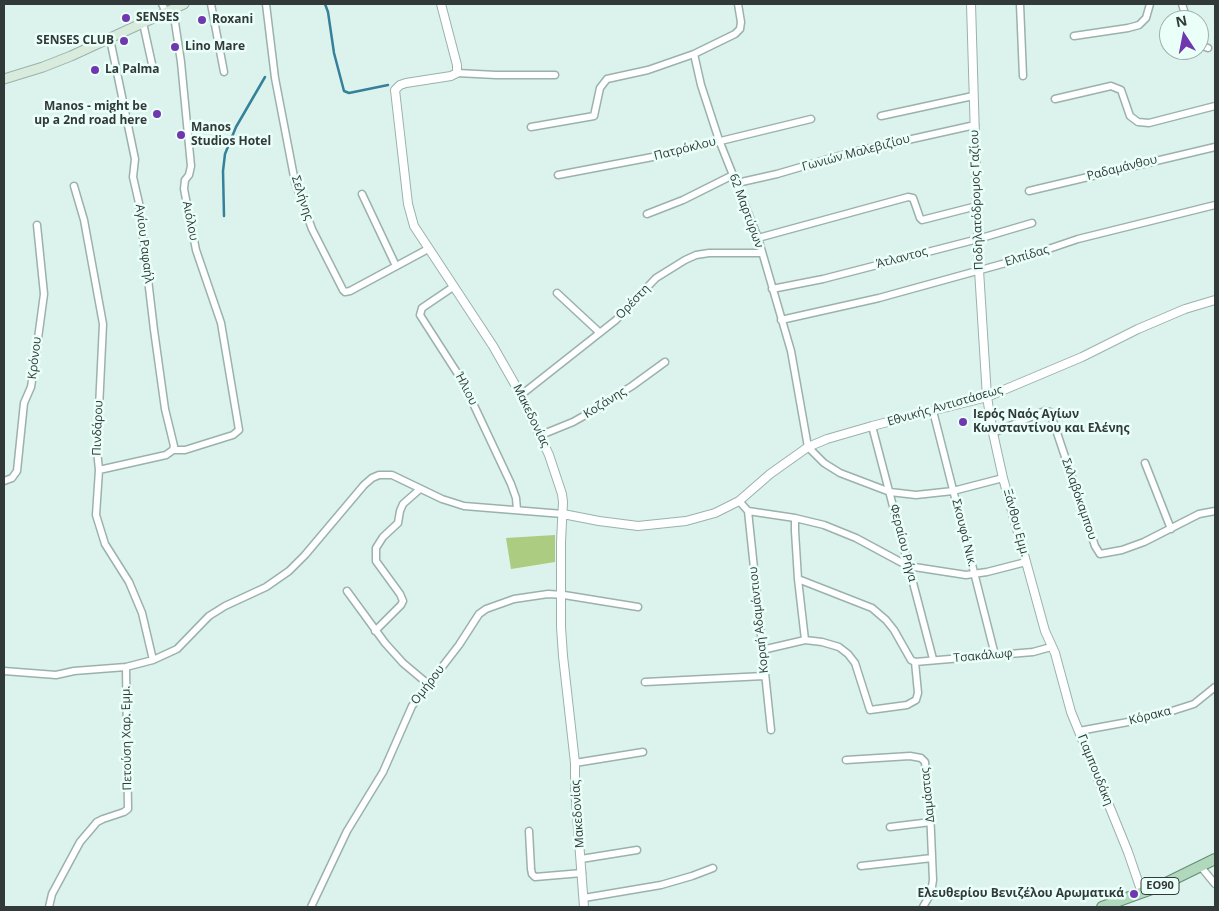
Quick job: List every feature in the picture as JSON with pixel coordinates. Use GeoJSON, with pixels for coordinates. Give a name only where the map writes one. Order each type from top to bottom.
{"type":"FeatureCollection","features":[{"type":"Feature","properties":{"kind":"main road"},"geometry":{"type":"LineString","coordinates":[[4,79],[43,67],[143,24],[167,8],[184,4]]}},
{"type":"Feature","properties":{"kind":"main road","name":"ΕΟ90"},"geometry":{"type":"LineString","coordinates":[[1102,907],[1120,904],[1215,859]]}},
{"type":"Feature","properties":{"kind":"street"},"geometry":{"type":"LineString","coordinates":[[211,4],[224,72]]}},
{"type":"Feature","properties":{"kind":"street","name":"Σελήνης"},"geometry":{"type":"LineString","coordinates":[[266,4],[275,78],[295,182],[312,229],[345,292],[428,249]]}},
{"type":"Feature","properties":{"kind":"street"},"geometry":{"type":"LineString","coordinates":[[441,4],[457,65],[457,73],[555,75]]}},
{"type":"Feature","properties":{"kind":"street"},"geometry":{"type":"LineString","coordinates":[[531,127],[592,117],[595,114],[600,88],[607,79],[648,70],[694,54],[735,34],[740,29],[741,22],[738,4]]}},
{"type":"Feature","properties":{"kind":"street","name":"Ποδηλατόδρομος Γαζίου"},"geometry":{"type":"LineString","coordinates":[[971,4],[979,270],[987,397]]}},
{"type":"Feature","properties":{"kind":"street"},"geometry":{"type":"LineString","coordinates":[[1020,4],[1023,76]]}},
{"type":"Feature","properties":{"kind":"street"},"geometry":{"type":"LineString","coordinates":[[1074,36],[1139,25],[1146,18],[1150,4]]}},
{"type":"Feature","properties":{"kind":"street","name":"Αιόλου"},"geometry":{"type":"LineString","coordinates":[[167,8],[181,62],[191,166],[189,175],[185,180],[184,189],[196,250],[221,323],[239,430],[233,436],[185,450],[173,450]]}},
{"type":"Feature","properties":{"kind":"street"},"geometry":{"type":"LineString","coordinates":[[143,24],[152,64]]}},
{"type":"Feature","properties":{"kind":"street","name":"Αγίου Ραφαήλ"},"geometry":{"type":"LineString","coordinates":[[110,38],[135,159],[133,177],[139,203],[154,330],[166,409],[174,446],[173,450]]}},
{"type":"Feature","properties":{"kind":"street","name":"62 Μαρτύρων"},"geometry":{"type":"LineString","coordinates":[[694,54],[701,85],[720,140],[758,238],[794,363],[808,447]]}},
{"type":"Feature","properties":{"kind":"street","name":"Μακεδονίας"},"geometry":{"type":"LineString","coordinates":[[457,73],[451,76],[406,83],[400,85],[395,90],[410,214],[414,226],[428,249],[490,341],[521,395],[541,435],[559,481],[563,498],[560,595],[562,656],[575,763],[575,788],[582,859],[584,907]]}},
{"type":"Feature","properties":{"kind":"street"},"geometry":{"type":"LineString","coordinates":[[1055,99],[1111,86],[1121,90],[1130,116],[1138,122],[1149,123],[1215,106]]}},
{"type":"Feature","properties":{"kind":"street"},"geometry":{"type":"LineString","coordinates":[[881,116],[973,96]]}},
{"type":"Feature","properties":{"kind":"street","name":"Πατρόκλου"},"geometry":{"type":"LineString","coordinates":[[558,175],[663,155],[811,119]]}},
{"type":"Feature","properties":{"kind":"street","name":"Γωνιών Μαλεβιζίου"},"geometry":{"type":"LineString","coordinates":[[737,183],[777,174],[849,153],[975,125]]}},
{"type":"Feature","properties":{"kind":"street","name":"Ραδαμάνθου"},"geometry":{"type":"LineString","coordinates":[[1029,191],[1215,147]]}},
{"type":"Feature","properties":{"kind":"street"},"geometry":{"type":"LineString","coordinates":[[647,214],[683,200],[734,176]]}},
{"type":"Feature","properties":{"kind":"street","name":"Πινδάρου"},"geometry":{"type":"LineString","coordinates":[[74,186],[84,220],[103,324],[97,450],[99,470],[96,503],[99,526],[105,544],[129,582],[142,613],[153,660]]}},
{"type":"Feature","properties":{"kind":"street"},"geometry":{"type":"LineString","coordinates":[[362,194],[396,266]]}},
{"type":"Feature","properties":{"kind":"street"},"geometry":{"type":"LineString","coordinates":[[758,238],[908,197],[913,198],[922,220],[977,206]]}},
{"type":"Feature","properties":{"kind":"street","name":"Ελπίδας"},"geometry":{"type":"LineString","coordinates":[[781,320],[844,308],[1013,261],[1078,239],[1215,205]]}},
{"type":"Feature","properties":{"kind":"street","name":"Άτλαντος"},"geometry":{"type":"LineString","coordinates":[[772,290],[824,279],[1032,223]]}},
{"type":"Feature","properties":{"kind":"street","name":"Κρόνου"},"geometry":{"type":"LineString","coordinates":[[4,481],[12,478],[18,471],[24,403],[34,376],[44,294],[37,225]]}},
{"type":"Feature","properties":{"kind":"street","name":"Ορέστη"},"geometry":{"type":"LineString","coordinates":[[521,395],[624,312],[656,278],[684,260],[696,255],[709,253],[761,253]]}},
{"type":"Feature","properties":{"kind":"street","name":"Ήλιου"},"geometry":{"type":"LineString","coordinates":[[453,287],[422,308],[420,315],[463,382],[516,498],[517,510]]}},
{"type":"Feature","properties":{"kind":"street"},"geometry":{"type":"LineString","coordinates":[[557,293],[599,332]]}},
{"type":"Feature","properties":{"kind":"street","name":"Εθνικής Αντιστάσεως"},"geometry":{"type":"LineString","coordinates":[[563,514],[617,524],[650,525],[686,521],[705,516],[739,501],[770,474],[808,447],[827,439],[872,426],[987,397],[1082,357],[1138,329],[1185,309],[1215,300]]}},
{"type":"Feature","properties":{"kind":"street","name":"Κοζάνης"},"geometry":{"type":"LineString","coordinates":[[541,435],[589,413],[632,386],[664,362]]}},
{"type":"Feature","properties":{"kind":"street","name":"Ξάνθου Εμμ."},"geometry":{"type":"LineString","coordinates":[[987,397],[1003,478],[1044,631],[1051,647]]}},
{"type":"Feature","properties":{"kind":"street","name":"Σκουφά Νικ."},"geometry":{"type":"LineString","coordinates":[[933,411],[995,655]]}},
{"type":"Feature","properties":{"kind":"street","name":"Σκλαβόκαμπου"},"geometry":{"type":"LineString","coordinates":[[993,432],[1045,411],[1050,412],[1095,546],[1100,554],[1122,550],[1144,542],[1199,514],[1215,511]]}},
{"type":"Feature","properties":{"kind":"street","name":"Φεραίου Ρήγα"},"geometry":{"type":"LineString","coordinates":[[872,426],[933,660]]}},
{"type":"Feature","properties":{"kind":"street"},"geometry":{"type":"LineString","coordinates":[[808,447],[824,463],[840,473],[890,492],[916,495],[954,491],[1003,478]]}},
{"type":"Feature","properties":{"kind":"street"},"geometry":{"type":"LineString","coordinates":[[99,470],[166,455],[173,450]]}},
{"type":"Feature","properties":{"kind":"street"},"geometry":{"type":"LineString","coordinates":[[1145,463],[1171,529]]}},
{"type":"Feature","properties":{"kind":"street"},"geometry":{"type":"LineString","coordinates":[[4,671],[56,675],[74,671],[126,667],[153,660],[177,649],[204,621],[215,613],[256,592],[288,571],[305,555],[364,485],[375,476],[392,475],[442,499],[464,506],[563,514]]}},
{"type":"Feature","properties":{"kind":"street"},"geometry":{"type":"LineString","coordinates":[[375,630],[403,601],[376,561],[376,548],[383,537],[398,523],[403,504],[420,489]]}},
{"type":"Feature","properties":{"kind":"street"},"geometry":{"type":"LineString","coordinates":[[739,501],[748,511],[795,518],[824,525],[856,538],[908,566],[966,575],[1026,562]]}},
{"type":"Feature","properties":{"kind":"street","name":"Κοραή Αδαμάντιου"},"geometry":{"type":"LineString","coordinates":[[748,511],[771,730]]}},
{"type":"Feature","properties":{"kind":"street"},"geometry":{"type":"LineString","coordinates":[[795,518],[794,531],[805,640]]}},
{"type":"Feature","properties":{"kind":"street"},"geometry":{"type":"LineString","coordinates":[[762,650],[805,640],[839,648],[851,657],[857,667],[870,710],[907,705],[916,700],[918,693],[915,662],[911,660],[886,620],[872,608],[798,579]]}},
{"type":"Feature","properties":{"kind":"street"},"geometry":{"type":"LineString","coordinates":[[347,591],[395,654],[428,684]]}},
{"type":"Feature","properties":{"kind":"street","name":"Ομήρου"},"geometry":{"type":"LineString","coordinates":[[311,907],[347,831],[383,772],[408,712],[482,612],[514,599],[560,595],[638,607]]}},
{"type":"Feature","properties":{"kind":"street","name":"Τσακάλωφ"},"geometry":{"type":"LineString","coordinates":[[915,662],[1033,652],[1051,647]]}},
{"type":"Feature","properties":{"kind":"street","name":"Γιαμπουδάκη"},"geometry":{"type":"LineString","coordinates":[[1051,647],[1059,664],[1070,712],[1128,852],[1142,893]]}},
{"type":"Feature","properties":{"kind":"street","name":"Πετούση Χαρ. Εμμ."},"geometry":{"type":"LineString","coordinates":[[49,907],[52,894],[80,842],[97,822],[128,809],[126,667]]}},
{"type":"Feature","properties":{"kind":"street"},"geometry":{"type":"LineString","coordinates":[[645,682],[764,676]]}},
{"type":"Feature","properties":{"kind":"street","name":"Κόρακα"},"geometry":{"type":"LineString","coordinates":[[1079,730],[1139,720],[1172,711],[1194,704],[1215,687]]}},
{"type":"Feature","properties":{"kind":"street"},"geometry":{"type":"LineString","coordinates":[[575,763],[644,752]]}},
{"type":"Feature","properties":{"kind":"street","name":"Δαμάστας"},"geometry":{"type":"LineString","coordinates":[[846,760],[910,756],[921,758],[926,766],[931,822],[932,889],[923,907]]}},
{"type":"Feature","properties":{"kind":"street"},"geometry":{"type":"LineString","coordinates":[[890,827],[931,822]]}},
{"type":"Feature","properties":{"kind":"street"},"geometry":{"type":"LineString","coordinates":[[529,831],[531,869],[535,877],[582,873]]}},
{"type":"Feature","properties":{"kind":"street"},"geometry":{"type":"LineString","coordinates":[[582,859],[637,850]]}},
{"type":"Feature","properties":{"kind":"street"},"geometry":{"type":"LineString","coordinates":[[862,866],[932,858]]}},
{"type":"Feature","properties":{"kind":"street"},"geometry":{"type":"LineString","coordinates":[[1201,866],[1215,884]]}},
{"type":"Feature","properties":{"kind":"street"},"geometry":{"type":"LineString","coordinates":[[584,898],[667,883],[713,868]]}},
{"type":"Feature","properties":{"kind":"green space"},"geometry":{"type":"Polygon","coordinates":[[[555,535],[555,562],[511,569],[506,538],[555,535]]]}},
{"type":"Feature","properties":{"kind":"waterway"},"geometry":{"type":"LineString","coordinates":[[325,4],[328,12],[334,53],[344,91],[349,93],[388,85]]}},
{"type":"Feature","properties":{"kind":"waterway"},"geometry":{"type":"LineString","coordinates":[[224,216],[223,171],[225,154],[236,127],[265,77]]}},
{"type":"Feature","properties":{"kind":"place","name":"SENSES"},"geometry":{"type":"Point","coordinates":[126,18]}},
{"type":"Feature","properties":{"kind":"place","name":"Roxani"},"geometry":{"type":"Point","coordinates":[202,20]}},
{"type":"Feature","properties":{"kind":"place","name":"SENSES CLUB"},"geometry":{"type":"Point","coordinates":[124,41]}},
{"type":"Feature","properties":{"kind":"place","name":"Lino Mare"},"geometry":{"type":"Point","coordinates":[175,47]}},
{"type":"Feature","properties":{"kind":"place","name":"La Palma"},"geometry":{"type":"Point","coordinates":[95,70]}},
{"type":"Feature","properties":{"kind":"place","name":"Manos - might be up a 2nd road here"},"geometry":{"type":"Point","coordinates":[157,114]}},
{"type":"Feature","properties":{"kind":"place","name":"Manos Studios Hotel"},"geometry":{"type":"Point","coordinates":[181,135]}},
{"type":"Feature","properties":{"kind":"place","name":"Ιερός Ναός Αγίων Κωνσταντίνου και Ελένης"},"geometry":{"type":"Point","coordinates":[963,422]}},
{"type":"Feature","properties":{"kind":"place","name":"Ελευθερίου Βενιζέλου Αρωματικά"},"geometry":{"type":"Point","coordinates":[1134,894]}}]}
